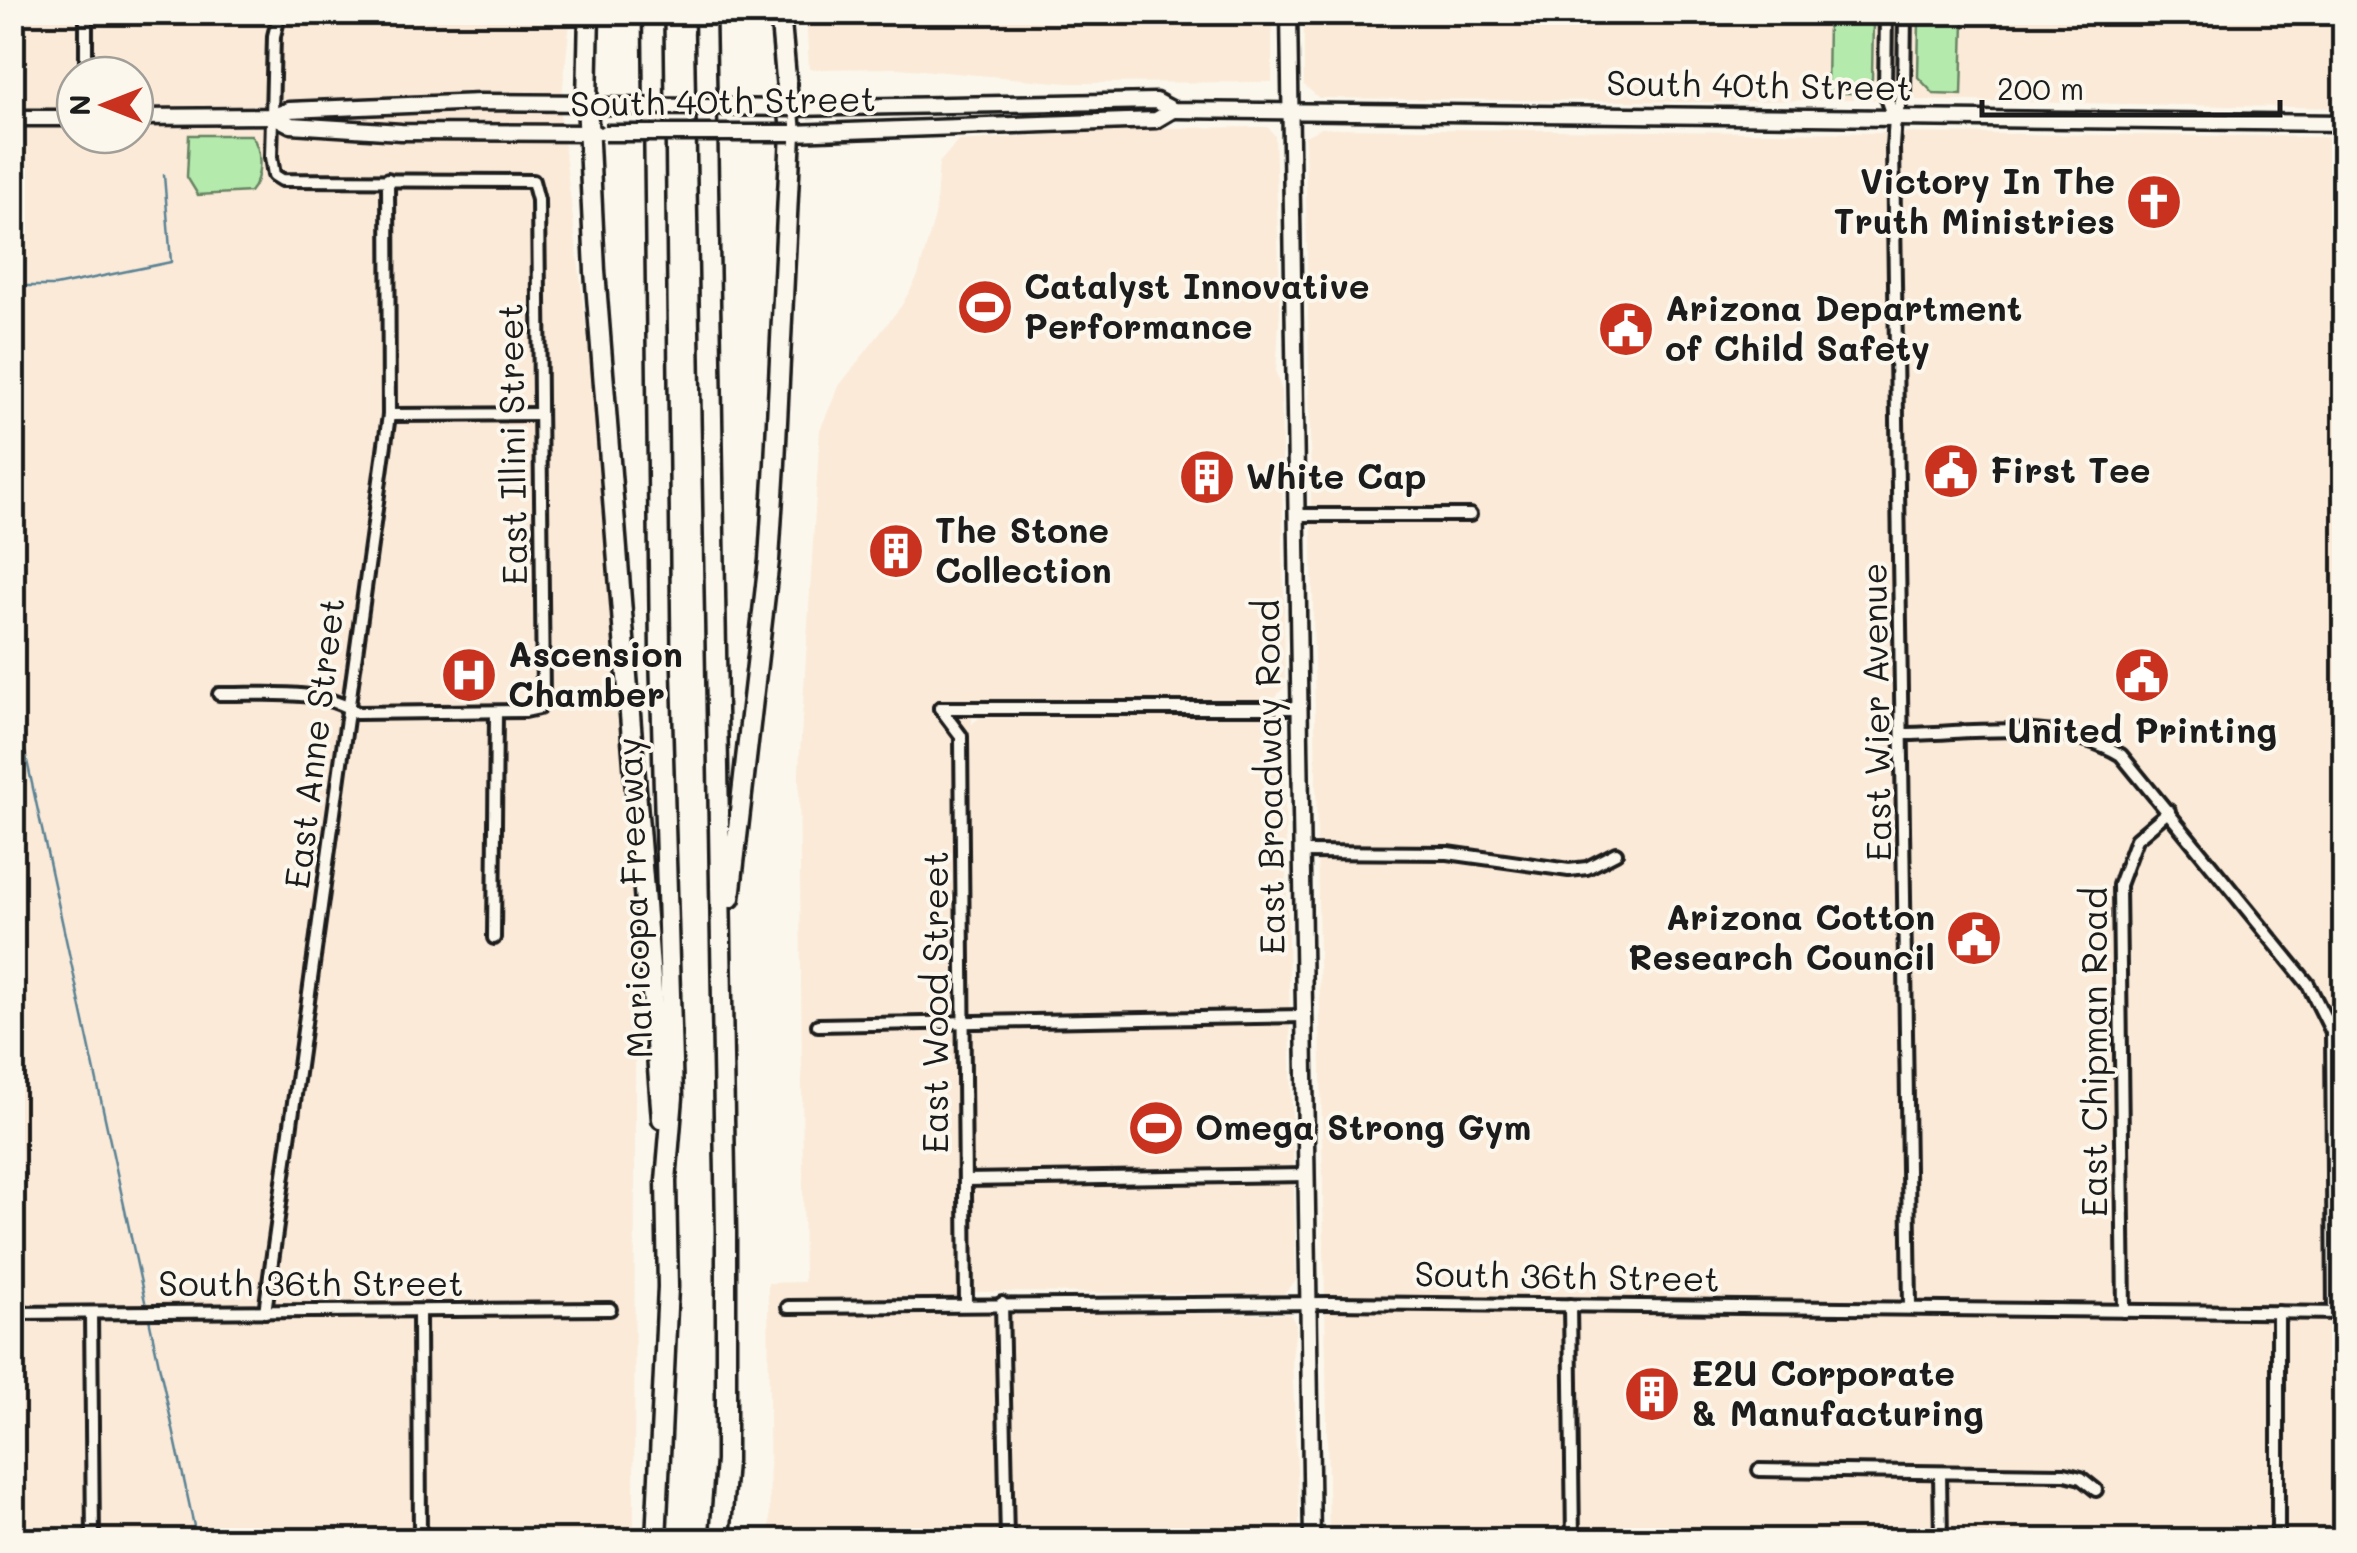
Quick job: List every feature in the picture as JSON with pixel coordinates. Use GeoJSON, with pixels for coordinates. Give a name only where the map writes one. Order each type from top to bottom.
{"type":"FeatureCollection","features":[{"type":"Feature","properties":{"kind":"highway"},"geometry":{"type":"LineString","coordinates":[[589,12],[597,133],[596,284],[666,1181]]}},
{"type":"Feature","properties":{"kind":"highway","name":"Maricopa Freeway"},"geometry":{"type":"LineString","coordinates":[[653,12],[660,654],[673,1097],[666,1181],[668,1288],[656,1540]]}},
{"type":"Feature","properties":{"kind":"highway"},"geometry":{"type":"LineString","coordinates":[[705,12],[722,968],[725,1472],[720,1540]]}},
{"type":"Feature","properties":{"kind":"highway"},"geometry":{"type":"LineString","coordinates":[[722,968],[769,560],[791,133],[780,12]]}},
{"type":"Feature","properties":{"kind":"highway"},"geometry":{"type":"LineString","coordinates":[[725,1472],[731,1540]]}},
{"type":"Feature","properties":{"kind":"main road","name":"East Broadway Road"},"geometry":{"type":"LineString","coordinates":[[1289,12],[1287,110],[1312,1540]]}},
{"type":"Feature","properties":{"kind":"main road","name":"South 40th Street"},"geometry":{"type":"LineString","coordinates":[[155,117],[274,116],[290,110],[339,107],[596,104],[791,108],[1156,102],[1173,110],[2344,124]]}},
{"type":"Feature","properties":{"kind":"main road","name":"South 40th Street"},"geometry":{"type":"LineString","coordinates":[[274,116],[290,125],[401,132],[791,133],[1156,120],[1173,110]]}},
{"type":"Feature","properties":{"kind":"main road"},"geometry":{"type":"LineString","coordinates":[[12,118],[55,118]]}},
{"type":"Feature","properties":{"kind":"street"},"geometry":{"type":"LineString","coordinates":[[86,12],[86,55]]}},
{"type":"Feature","properties":{"kind":"street"},"geometry":{"type":"LineString","coordinates":[[280,12],[274,36],[272,168],[282,180],[388,179]]}},
{"type":"Feature","properties":{"kind":"street"},"geometry":{"type":"LineString","coordinates":[[1886,12],[1885,92],[1895,118]]}},
{"type":"Feature","properties":{"kind":"street"},"geometry":{"type":"LineString","coordinates":[[1895,118],[1904,92],[1904,12]]}},
{"type":"Feature","properties":{"kind":"street","name":"East Wier Avenue"},"geometry":{"type":"LineString","coordinates":[[1895,118],[1910,1306]]}},
{"type":"Feature","properties":{"kind":"street","name":"East Illini Street"},"geometry":{"type":"LineString","coordinates":[[388,179],[533,180],[538,200],[543,696],[539,708],[496,712]]}},
{"type":"Feature","properties":{"kind":"street","name":"East Anne Street"},"geometry":{"type":"LineString","coordinates":[[266,1312],[389,415],[388,179]]}},
{"type":"Feature","properties":{"kind":"street"},"geometry":{"type":"LineString","coordinates":[[389,415],[540,414]]}},
{"type":"Feature","properties":{"kind":"street"},"geometry":{"type":"LineString","coordinates":[[1295,515],[1470,515]]}},
{"type":"Feature","properties":{"kind":"street"},"geometry":{"type":"LineString","coordinates":[[219,694],[304,696],[347,706],[356,713],[496,712],[494,938]]}},
{"type":"Feature","properties":{"kind":"street","name":"East Wood Street"},"geometry":{"type":"LineString","coordinates":[[966,1304],[962,736],[940,708],[1298,708]]}},
{"type":"Feature","properties":{"kind":"street"},"geometry":{"type":"LineString","coordinates":[[1905,734],[2056,733],[2100,742],[2121,754],[2308,984],[2332,1032],[2339,1313]]}},
{"type":"Feature","properties":{"kind":"street","name":"East Chipman Road"},"geometry":{"type":"LineString","coordinates":[[2124,1311],[2119,886],[2136,839],[2169,812]]}},
{"type":"Feature","properties":{"kind":"street"},"geometry":{"type":"LineString","coordinates":[[1301,852],[1448,854],[1568,870],[1587,868],[1616,853]]}},
{"type":"Feature","properties":{"kind":"street"},"geometry":{"type":"LineString","coordinates":[[818,1025],[1304,1016]]}},
{"type":"Feature","properties":{"kind":"street"},"geometry":{"type":"LineString","coordinates":[[965,1180],[1306,1174]]}},
{"type":"Feature","properties":{"kind":"street","name":"South 36th Street"},"geometry":{"type":"LineString","coordinates":[[788,1307],[1308,1302],[2339,1313]]}},
{"type":"Feature","properties":{"kind":"street"},"geometry":{"type":"LineString","coordinates":[[1002,1303],[1008,1540]]}},
{"type":"Feature","properties":{"kind":"street"},"geometry":{"type":"LineString","coordinates":[[1570,1305],[1573,1540]]}},
{"type":"Feature","properties":{"kind":"street","name":"South 36th Street"},"geometry":{"type":"LineString","coordinates":[[12,1314],[610,1309]]}},
{"type":"Feature","properties":{"kind":"street"},"geometry":{"type":"LineString","coordinates":[[419,1311],[420,1540]]}},
{"type":"Feature","properties":{"kind":"street"},"geometry":{"type":"LineString","coordinates":[[2278,1312],[2278,1540]]}},
{"type":"Feature","properties":{"kind":"street"},"geometry":{"type":"LineString","coordinates":[[91,1313],[93,1540]]}},
{"type":"Feature","properties":{"kind":"street"},"geometry":{"type":"LineString","coordinates":[[1759,1470],[2065,1474],[2081,1478],[2096,1490]]}},
{"type":"Feature","properties":{"kind":"street"},"geometry":{"type":"LineString","coordinates":[[1940,1473],[1940,1540]]}},
{"type":"Feature","properties":{"kind":"shaded area"},"geometry":{"type":"Polygon","coordinates":[[[12,13],[571,13],[560,113],[636,736],[634,1540],[13,1540],[12,13]]]}},
{"type":"Feature","properties":{"kind":"shaded area"},"geometry":{"type":"Polygon","coordinates":[[[806,13],[1272,13],[1272,82],[1068,83],[899,68],[809,69],[806,13]]]}},
{"type":"Feature","properties":{"kind":"shaded area"},"geometry":{"type":"Polygon","coordinates":[[[1304,13],[2344,13],[2344,108],[1856,99],[1714,102],[1319,98],[1304,85],[1304,13]]]}},
{"type":"Feature","properties":{"kind":"shaded area"},"geometry":{"type":"Polygon","coordinates":[[[1268,127],[1275,136],[1280,307],[1276,373],[1281,389],[1285,686],[1274,699],[972,701],[972,724],[979,718],[1271,716],[1283,722],[1296,1281],[1284,1294],[975,1292],[974,1313],[1290,1314],[1296,1325],[1292,1358],[1300,1540],[770,1540],[768,1283],[804,1282],[799,770],[820,430],[839,386],[902,305],[918,276],[935,216],[939,163],[958,141],[1152,128],[1268,127]]]}},
{"type":"Feature","properties":{"kind":"shaded area"},"geometry":{"type":"Polygon","coordinates":[[[1321,128],[2344,137],[2344,1540],[1329,1540],[1305,136],[1321,128]]]}},
{"type":"Feature","properties":{"kind":"green space"},"geometry":{"type":"Polygon","coordinates":[[[1828,18],[1873,18],[1872,79],[1853,93],[1827,93],[1828,18]]]}},
{"type":"Feature","properties":{"kind":"green space"},"geometry":{"type":"Polygon","coordinates":[[[1919,20],[1964,21],[1962,95],[1934,94],[1918,77],[1919,20]]]}},
{"type":"Feature","properties":{"kind":"green space"},"geometry":{"type":"Polygon","coordinates":[[[189,135],[251,135],[260,164],[250,192],[198,195],[187,177],[189,135]]]}},
{"type":"Feature","properties":{"kind":"waterway"},"geometry":{"type":"LineString","coordinates":[[12,286],[55,286],[171,262],[164,175]]}},
{"type":"Feature","properties":{"kind":"waterway"},"geometry":{"type":"LineString","coordinates":[[12,692],[146,1306]]}},
{"type":"Feature","properties":{"kind":"waterway"},"geometry":{"type":"LineString","coordinates":[[148,1314],[197,1540]]}},
{"type":"Feature","properties":{"kind":"place","name":"Victory In The Truth Ministries"},"geometry":{"type":"Point","coordinates":[2154,202]}},
{"type":"Feature","properties":{"kind":"place","name":"Catalyst Innovative Performance"},"geometry":{"type":"Point","coordinates":[985,307]}},
{"type":"Feature","properties":{"kind":"place","name":"Arizona Department of Child Safety"},"geometry":{"type":"Point","coordinates":[1626,329]}},
{"type":"Feature","properties":{"kind":"place","name":"First Tee"},"geometry":{"type":"Point","coordinates":[1951,471]}},
{"type":"Feature","properties":{"kind":"place","name":"White Cap"},"geometry":{"type":"Point","coordinates":[1207,477]}},
{"type":"Feature","properties":{"kind":"place","name":"The Stone Collection"},"geometry":{"type":"Point","coordinates":[896,551]}},
{"type":"Feature","properties":{"kind":"place","name":"Ascension Chamber"},"geometry":{"type":"Point","coordinates":[469,675]}},
{"type":"Feature","properties":{"kind":"place","name":"United Printing"},"geometry":{"type":"Point","coordinates":[2142,675]}},
{"type":"Feature","properties":{"kind":"place","name":"Arizona Cotton Research Council"},"geometry":{"type":"Point","coordinates":[1974,938]}},
{"type":"Feature","properties":{"kind":"place","name":"Omega Strong Gym"},"geometry":{"type":"Point","coordinates":[1156,1128]}},
{"type":"Feature","properties":{"kind":"place","name":"E2U Corporate & Manufacturing"},"geometry":{"type":"Point","coordinates":[1652,1394]}}]}
